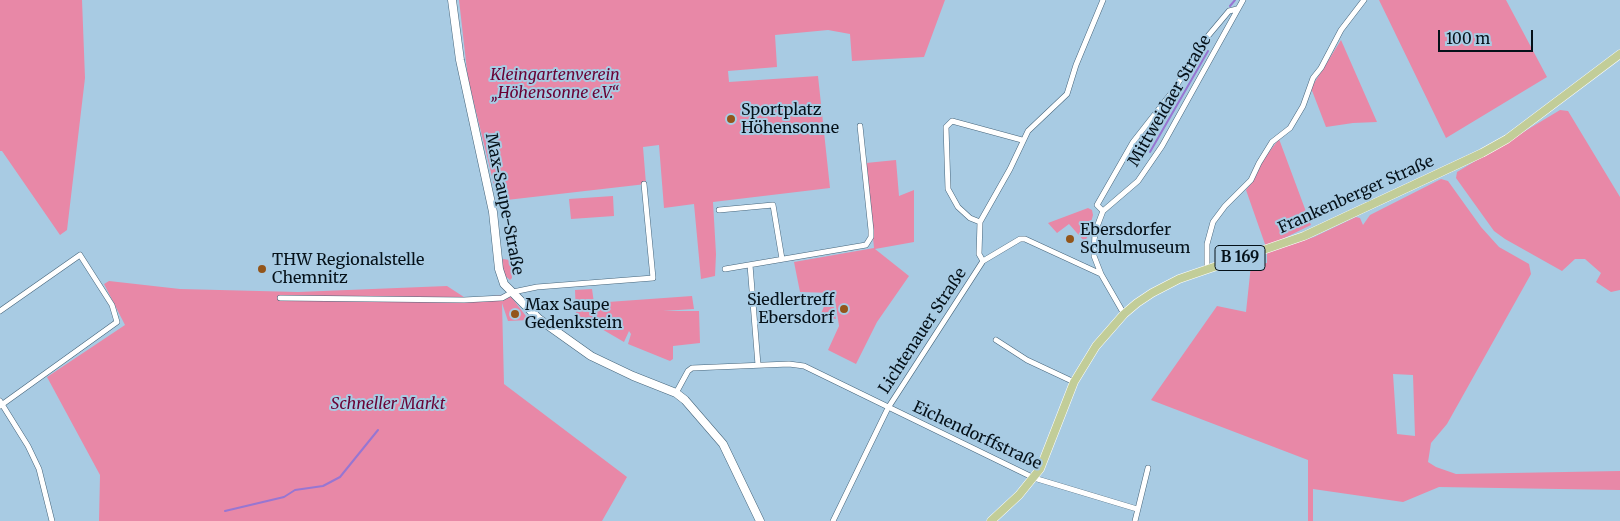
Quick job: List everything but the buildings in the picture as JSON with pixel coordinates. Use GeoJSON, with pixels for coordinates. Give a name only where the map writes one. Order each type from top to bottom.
{"type":"FeatureCollection","features":[{"type":"Feature","properties":{"kind":"main road","name":"Frankenberger Straße"},"geometry":{"type":"LineString","coordinates":[[991,521],[1010,505],[1034,478],[1047,455],[1074,382],[1096,346],[1124,314],[1152,293],[1179,279],[1304,236],[1482,153],[1507,139],[1620,54]]}},
{"type":"Feature","properties":{"kind":"street","name":"Max-Saupe-Straße"},"geometry":{"type":"LineString","coordinates":[[452,0],[460,60],[493,212],[499,269],[504,284],[538,319],[591,356],[633,376],[676,393],[723,444],[760,521]]}},
{"type":"Feature","properties":{"kind":"street","name":"Lichtenauer Straße"},"geometry":{"type":"LineString","coordinates":[[833,521],[888,408],[983,261],[979,254],[980,222],[1010,169],[1022,140],[1042,116],[1068,94],[1076,65],[1103,0]]}},
{"type":"Feature","properties":{"kind":"street","name":"Mittweidaer Straße"},"geometry":{"type":"LineString","coordinates":[[1102,211],[1138,181],[1162,146],[1243,0]]}},
{"type":"Feature","properties":{"kind":"street"},"geometry":{"type":"LineString","coordinates":[[1207,269],[1207,244],[1213,222],[1225,206],[1251,180],[1258,163],[1272,142],[1290,128],[1303,106],[1313,78],[1321,68],[1341,30],[1364,0]]}},
{"type":"Feature","properties":{"kind":"street"},"geometry":{"type":"LineString","coordinates":[[1124,314],[1101,274],[1094,256],[1094,238],[1102,211],[1097,205],[1133,142],[1173,91],[1208,36],[1230,11],[1237,9]]}},
{"type":"Feature","properties":{"kind":"street"},"geometry":{"type":"LineString","coordinates":[[980,222],[970,218],[958,207],[948,189],[946,127],[952,121],[1022,140]]}},
{"type":"Feature","properties":{"kind":"street"},"geometry":{"type":"LineString","coordinates":[[725,269],[866,245],[871,237],[860,126]]}},
{"type":"Feature","properties":{"kind":"street","name":"Max-Saupe-Straße"},"geometry":{"type":"LineString","coordinates":[[280,298],[464,300],[502,298],[513,292],[536,287],[653,278],[644,184]]}},
{"type":"Feature","properties":{"kind":"street"},"geometry":{"type":"LineString","coordinates":[[719,210],[773,205],[782,259]]}},
{"type":"Feature","properties":{"kind":"street"},"geometry":{"type":"LineString","coordinates":[[983,261],[1020,239],[1030,239],[1101,274]]}},
{"type":"Feature","properties":{"kind":"street"},"geometry":{"type":"LineString","coordinates":[[0,311],[80,255],[112,305],[117,322],[1,404],[28,446],[39,469],[52,521]]}},
{"type":"Feature","properties":{"kind":"street"},"geometry":{"type":"LineString","coordinates":[[750,265],[758,365]]}},
{"type":"Feature","properties":{"kind":"street"},"geometry":{"type":"LineString","coordinates":[[996,340],[1027,360],[1074,382]]}},
{"type":"Feature","properties":{"kind":"street","name":"Eichendorffstraße"},"geometry":{"type":"LineString","coordinates":[[676,393],[692,368],[789,364],[804,366],[1034,478],[1137,509]]}},
{"type":"Feature","properties":{"kind":"street"},"geometry":{"type":"LineString","coordinates":[[1135,521],[1148,468]]}},
{"type":"Feature","properties":{"kind":"green space"},"geometry":{"type":"Polygon","coordinates":[[[0,0],[82,0],[85,78],[67,230],[60,235],[2,151],[0,151],[0,0]]]}},
{"type":"Feature","properties":{"kind":"green space","name":"Kleingartenverein „Höhensonne e.V.“"},"geometry":{"type":"Polygon","coordinates":[[[459,0],[945,0],[924,57],[852,61],[850,34],[828,30],[775,35],[777,67],[728,71],[729,82],[818,76],[830,188],[713,202],[716,254],[715,276],[701,279],[694,204],[664,208],[659,145],[643,147],[646,184],[498,201],[468,79],[459,0]]]}},
{"type":"Feature","properties":{"kind":"green space"},"geometry":{"type":"Polygon","coordinates":[[[1379,0],[1506,0],[1547,77],[1446,138],[1379,0]]]}},
{"type":"Feature","properties":{"kind":"green space"},"geometry":{"type":"Polygon","coordinates":[[[1341,40],[1377,122],[1326,127],[1311,88],[1341,40]]]}},
{"type":"Feature","properties":{"kind":"green space"},"geometry":{"type":"Polygon","coordinates":[[[1560,110],[1568,111],[1620,197],[1620,290],[1611,292],[1596,282],[1601,273],[1585,259],[1575,259],[1562,271],[1505,239],[1494,231],[1456,178],[1457,172],[1560,110]]]}},
{"type":"Feature","properties":{"kind":"green space"},"geometry":{"type":"Polygon","coordinates":[[[1279,139],[1311,225],[1266,247],[1246,190],[1253,181],[1259,165],[1279,139]]]}},
{"type":"Feature","properties":{"kind":"green space"},"geometry":{"type":"Polygon","coordinates":[[[896,160],[899,196],[914,190],[914,242],[875,249],[909,276],[877,322],[856,364],[828,350],[839,326],[834,293],[800,292],[794,262],[874,248],[866,163],[896,160]]]}},
{"type":"Feature","properties":{"kind":"green space"},"geometry":{"type":"Polygon","coordinates":[[[1441,179],[1448,181],[1481,227],[1499,247],[1529,264],[1531,274],[1447,424],[1431,443],[1428,462],[1456,474],[1620,471],[1620,490],[1439,487],[1403,502],[1313,489],[1313,521],[1308,521],[1308,460],[1151,400],[1217,306],[1246,312],[1251,265],[1267,263],[1267,253],[1314,237],[1356,217],[1360,218],[1363,225],[1370,215],[1441,179]],[[1393,374],[1397,434],[1415,436],[1413,375],[1393,374]]]}},
{"type":"Feature","properties":{"kind":"green space"},"geometry":{"type":"Polygon","coordinates":[[[613,196],[614,216],[571,219],[569,199],[613,196]]]}},
{"type":"Feature","properties":{"kind":"green space"},"geometry":{"type":"Polygon","coordinates":[[[1088,208],[1092,210],[1093,215],[1087,238],[1084,241],[1069,224],[1057,233],[1048,223],[1088,208]]]}},
{"type":"Feature","properties":{"kind":"green space"},"geometry":{"type":"Polygon","coordinates":[[[503,259],[510,260],[512,278],[510,280],[503,274],[501,262],[503,259]]]}},
{"type":"Feature","properties":{"kind":"green space","name":"Schneller Markt"},"geometry":{"type":"Polygon","coordinates":[[[109,281],[180,289],[298,292],[447,286],[467,299],[509,294],[529,320],[508,321],[502,303],[504,384],[627,477],[602,521],[99,521],[100,475],[47,377],[125,325],[104,284],[109,281]]]}},
{"type":"Feature","properties":{"kind":"green space"},"geometry":{"type":"Polygon","coordinates":[[[592,289],[594,303],[692,296],[694,309],[663,311],[699,311],[700,343],[673,346],[673,359],[670,361],[628,344],[631,334],[629,331],[624,342],[576,314],[575,290],[592,289]]]}},
{"type":"Feature","properties":{"kind":"green space"},"geometry":{"type":"Polygon","coordinates":[[[825,304],[834,307],[836,319],[820,316],[825,304]]]}},
{"type":"Feature","properties":{"kind":"waterway"},"geometry":{"type":"LineString","coordinates":[[1230,6],[1235,0]]}},
{"type":"Feature","properties":{"kind":"waterway"},"geometry":{"type":"LineString","coordinates":[[1150,152],[1208,51]]}},
{"type":"Feature","properties":{"kind":"waterway"},"geometry":{"type":"LineString","coordinates":[[225,511],[284,497],[295,490],[323,486],[340,477],[378,430]]}},
{"type":"Feature","properties":{"kind":"place","name":"Sportplatz Höhensonne"},"geometry":{"type":"Point","coordinates":[731,119]}},
{"type":"Feature","properties":{"kind":"place","name":"Ebersdorfer Schulmuseum"},"geometry":{"type":"Point","coordinates":[1070,239]}},
{"type":"Feature","properties":{"kind":"place","name":"THW Regionalstelle Chemnitz"},"geometry":{"type":"Point","coordinates":[262,269]}},
{"type":"Feature","properties":{"kind":"place","name":"Siedlertreff Ebersdorf"},"geometry":{"type":"Point","coordinates":[844,309]}},
{"type":"Feature","properties":{"kind":"place","name":"Max Saupe Gedenkstein"},"geometry":{"type":"Point","coordinates":[515,314]}}]}
